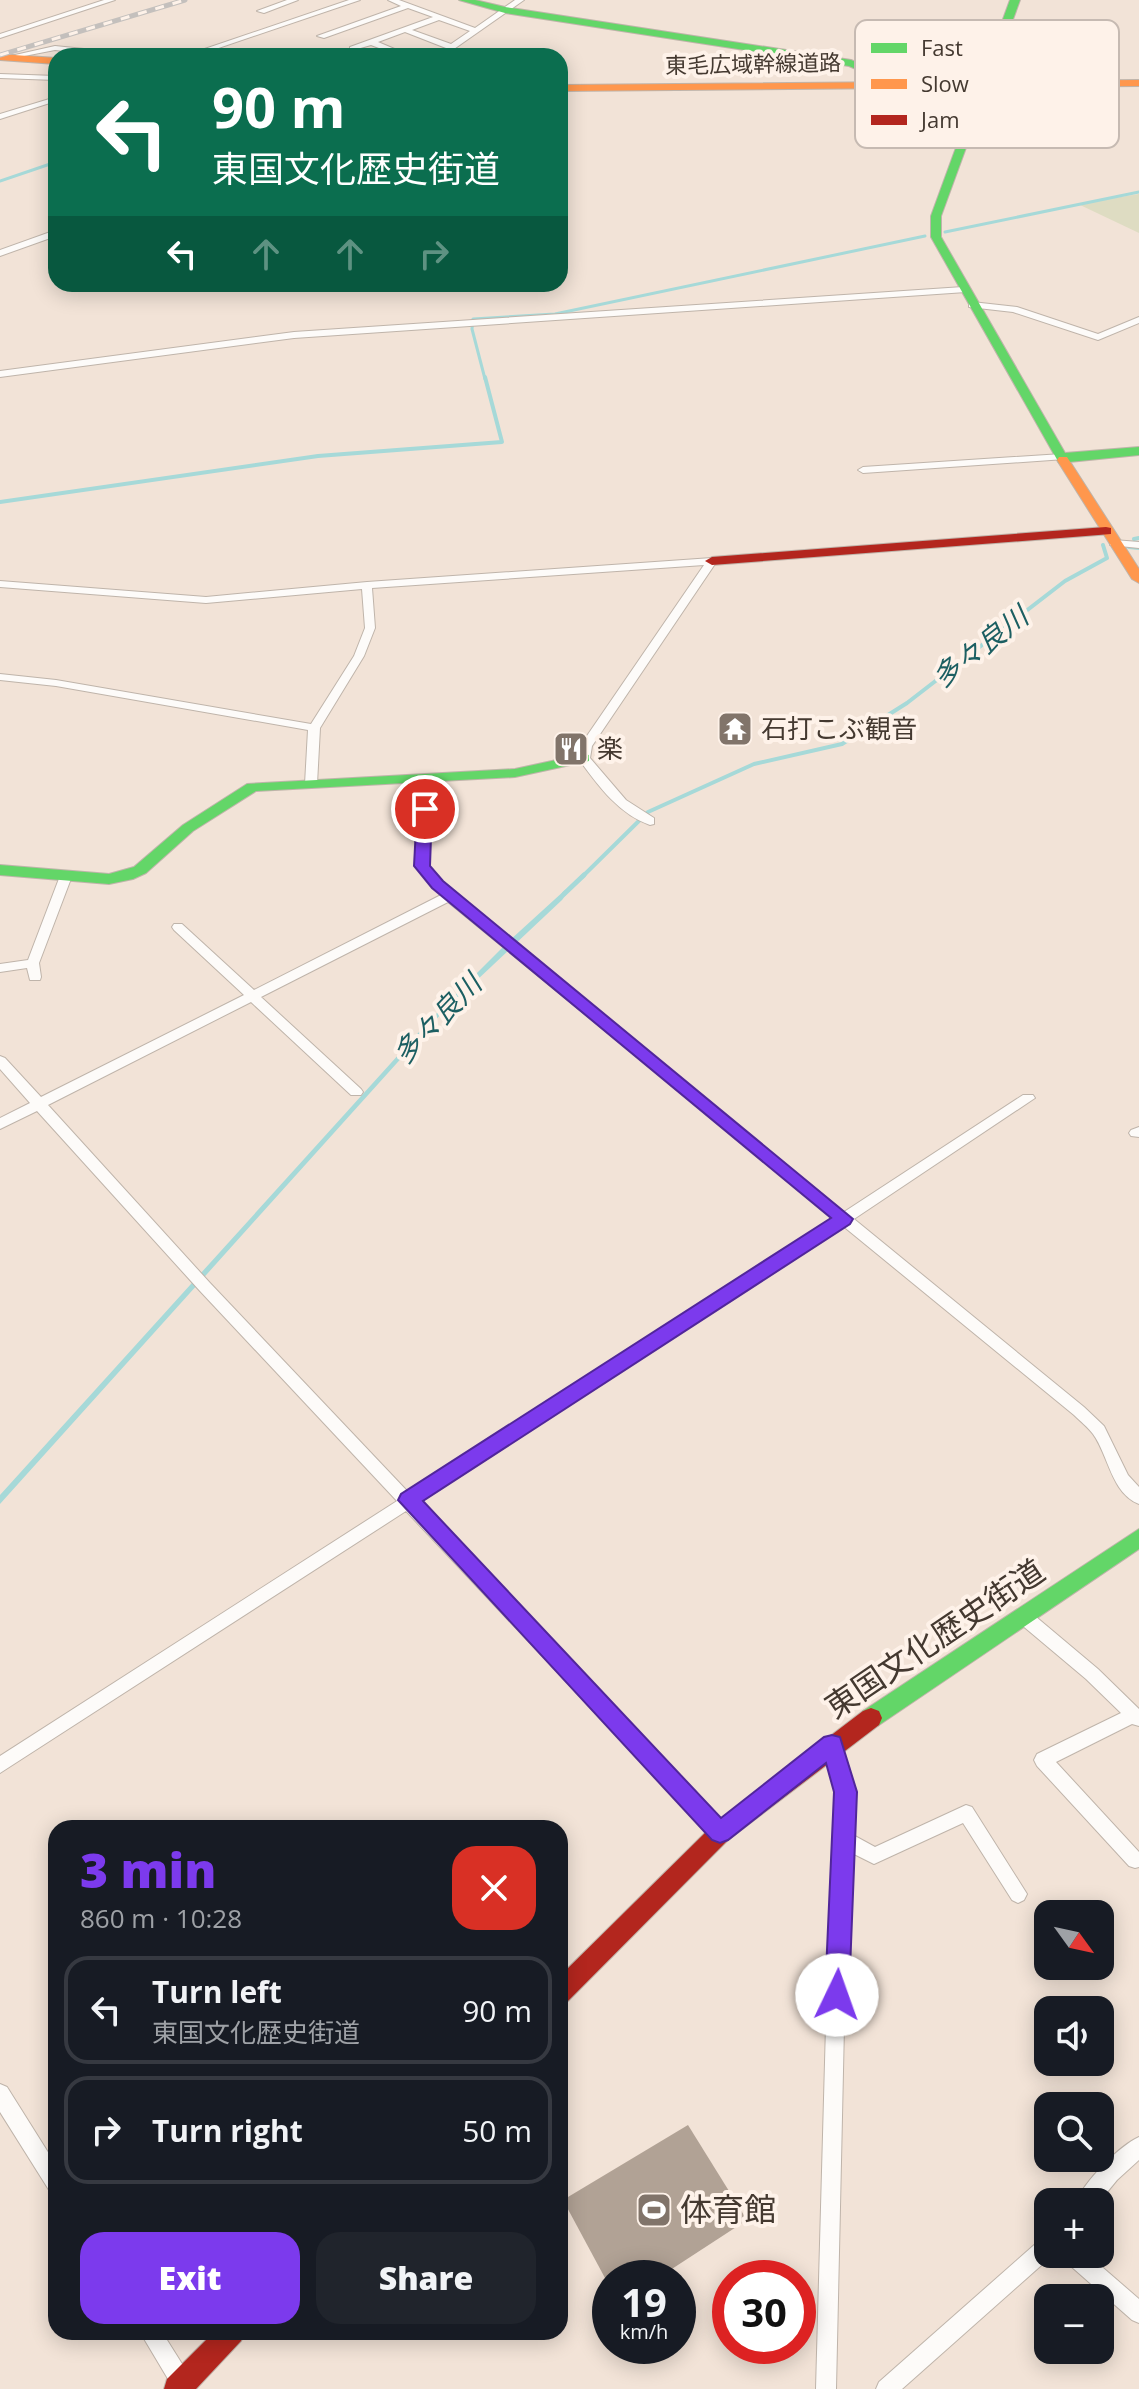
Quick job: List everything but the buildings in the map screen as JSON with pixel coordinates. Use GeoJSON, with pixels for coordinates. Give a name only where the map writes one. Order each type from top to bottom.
{"type":"FeatureCollection","features":[{"type":"Feature","properties":{"kind":"main road"},"geometry":{"type":"LineString","coordinates":[[464,0],[513,5],[855,65]]}},
{"type":"Feature","properties":{"kind":"main road"},"geometry":{"type":"LineString","coordinates":[[1008,20],[1015,0]]}},
{"type":"Feature","properties":{"kind":"main road"},"geometry":{"type":"LineString","coordinates":[[7,58],[48,62]]}},
{"type":"Feature","properties":{"kind":"main road","name":"東毛広域幹線道路"},"geometry":{"type":"LineString","coordinates":[[1119,86],[1139,86]]}},
{"type":"Feature","properties":{"kind":"main road","name":"東毛広域幹線道路"},"geometry":{"type":"LineString","coordinates":[[568,90],[855,87]]}},
{"type":"Feature","properties":{"kind":"main road","name":"東毛広域幹線道路"},"geometry":{"type":"LineString","coordinates":[[568,90],[855,89]]}},
{"type":"Feature","properties":{"kind":"main road"},"geometry":{"type":"LineString","coordinates":[[962,148],[935,223],[939,246],[1110,537],[1139,579]]}},
{"type":"Feature","properties":{"kind":"main road"},"geometry":{"type":"LineString","coordinates":[[1062,457],[1139,451]]}},
{"type":"Feature","properties":{"kind":"main road"},"geometry":{"type":"LineString","coordinates":[[712,561],[1110,537]]}},
{"type":"Feature","properties":{"kind":"main road"},"geometry":{"type":"LineString","coordinates":[[0,870],[109,879],[127,876],[140,870],[188,828],[240,792],[263,785],[426,780],[515,773],[584,758]]}},
{"type":"Feature","properties":{"kind":"main road","name":"東国文化歴史街道"},"geometry":{"type":"LineString","coordinates":[[568,1985],[720,1833],[832,1745],[1139,1538]]}},
{"type":"Feature","properties":{"kind":"main road"},"geometry":{"type":"LineString","coordinates":[[180,2386],[224,2340]]}},
{"type":"Feature","properties":{"kind":"street"},"geometry":{"type":"LineString","coordinates":[[0,36],[111,0]]}},
{"type":"Feature","properties":{"kind":"street"},"geometry":{"type":"LineString","coordinates":[[261,11],[294,0]]}},
{"type":"Feature","properties":{"kind":"street"},"geometry":{"type":"LineString","coordinates":[[212,48],[356,0]]}},
{"type":"Feature","properties":{"kind":"street"},"geometry":{"type":"LineString","coordinates":[[392,0],[476,31]]}},
{"type":"Feature","properties":{"kind":"street"},"geometry":{"type":"LineString","coordinates":[[405,30],[451,47],[513,5]]}},
{"type":"Feature","properties":{"kind":"street"},"geometry":{"type":"LineString","coordinates":[[321,36],[407,6]]}},
{"type":"Feature","properties":{"kind":"street"},"geometry":{"type":"LineString","coordinates":[[356,48],[438,18]]}},
{"type":"Feature","properties":{"kind":"street"},"geometry":{"type":"LineString","coordinates":[[371,42],[386,48]]}},
{"type":"Feature","properties":{"kind":"street"},"geometry":{"type":"LineString","coordinates":[[7,58],[48,49]]}},
{"type":"Feature","properties":{"kind":"street"},"geometry":{"type":"LineString","coordinates":[[0,76],[48,78]]}},
{"type":"Feature","properties":{"kind":"street"},"geometry":{"type":"LineString","coordinates":[[0,117],[48,102]]}},
{"type":"Feature","properties":{"kind":"street"},"geometry":{"type":"LineString","coordinates":[[0,253],[48,236]]}},
{"type":"Feature","properties":{"kind":"street"},"geometry":{"type":"LineString","coordinates":[[0,374],[294,335],[968,298],[1014,309],[1098,337],[1139,320]]}},
{"type":"Feature","properties":{"kind":"street"},"geometry":{"type":"LineString","coordinates":[[863,470],[1062,457]]}},
{"type":"Feature","properties":{"kind":"street"},"geometry":{"type":"LineString","coordinates":[[1110,537],[1139,545]]}},
{"type":"Feature","properties":{"kind":"street"},"geometry":{"type":"LineString","coordinates":[[0,584],[206,600],[367,585],[712,561]]}},
{"type":"Feature","properties":{"kind":"street"},"geometry":{"type":"LineString","coordinates":[[650,821],[637,816],[605,785],[584,758],[586,746],[712,561]]}},
{"type":"Feature","properties":{"kind":"street"},"geometry":{"type":"LineString","coordinates":[[311,784],[314,728],[359,656],[370,628],[367,585]]}},
{"type":"Feature","properties":{"kind":"street"},"geometry":{"type":"LineString","coordinates":[[0,677],[56,683],[314,728]]}},
{"type":"Feature","properties":{"kind":"street"},"geometry":{"type":"LineString","coordinates":[[426,780],[422,866],[449,896],[1079,1411],[1099,1430],[1122,1479],[1139,1498]]}},
{"type":"Feature","properties":{"kind":"street"},"geometry":{"type":"LineString","coordinates":[[0,968],[34,970],[66,876]]}},
{"type":"Feature","properties":{"kind":"street"},"geometry":{"type":"LineString","coordinates":[[0,1124],[449,896]]}},
{"type":"Feature","properties":{"kind":"street"},"geometry":{"type":"LineString","coordinates":[[178,927],[356,1092]]}},
{"type":"Feature","properties":{"kind":"street"},"geometry":{"type":"LineString","coordinates":[[0,1061],[205,1287],[720,1833]]}},
{"type":"Feature","properties":{"kind":"street"},"geometry":{"type":"LineString","coordinates":[[0,1765],[1028,1098]]}},
{"type":"Feature","properties":{"kind":"street"},"geometry":{"type":"LineString","coordinates":[[1023,1616],[1092,1674],[1136,1718],[1043,1760],[1135,1860]]}},
{"type":"Feature","properties":{"kind":"street"},"geometry":{"type":"LineString","coordinates":[[826,2389],[846,1792],[832,1745]]}},
{"type":"Feature","properties":{"kind":"street"},"geometry":{"type":"LineString","coordinates":[[844,1839],[874,1856],[966,1813],[1018,1894]]}},
{"type":"Feature","properties":{"kind":"street"},"geometry":{"type":"LineString","coordinates":[[0,2094],[48,2170]]}},
{"type":"Feature","properties":{"kind":"street"},"geometry":{"type":"LineString","coordinates":[[1098,2188],[1139,2147]]}},
{"type":"Feature","properties":{"kind":"street"},"geometry":{"type":"LineString","coordinates":[[886,2389],[1034,2258]]}},
{"type":"Feature","properties":{"kind":"street"},"geometry":{"type":"LineString","coordinates":[[1088,2268],[1139,2313]]}},
{"type":"Feature","properties":{"kind":"street"},"geometry":{"type":"LineString","coordinates":[[154,2340],[180,2386]]}},
{"type":"Feature","properties":{"kind":"shaded area"},"geometry":{"type":"Polygon","coordinates":[[[1139,194],[1139,233],[1078,204],[1139,194]]]}},
{"type":"Feature","properties":{"kind":"water"},"geometry":{"type":"Polygon","coordinates":[[[565,890],[569,891],[562,900],[442,1013],[0,1504],[0,1495],[429,1021],[565,890]]]}},
{"type":"Feature","properties":{"kind":"waterway"},"geometry":{"type":"LineString","coordinates":[[0,181],[48,165]]}},
{"type":"Feature","properties":{"kind":"waterway"},"geometry":{"type":"LineString","coordinates":[[945,232],[1139,192]]}},
{"type":"Feature","properties":{"kind":"waterway"},"geometry":{"type":"LineString","coordinates":[[485,379],[472,329],[473,319],[555,314],[925,236]]}},
{"type":"Feature","properties":{"kind":"waterway"},"geometry":{"type":"LineString","coordinates":[[0,502],[318,456],[502,442],[485,377]]}},
{"type":"Feature","properties":{"kind":"waterway"},"geometry":{"type":"LineString","coordinates":[[1134,539],[1139,538]]}},
{"type":"Feature","properties":{"kind":"waterway","name":"多々良川"},"geometry":{"type":"LineString","coordinates":[[582,877],[648,812],[754,764],[842,744],[907,703],[1065,581],[1107,558],[1103,545]]}},
{"type":"Feature","properties":{"kind":"waterway","name":"多々良川"},"geometry":{"type":"LineString","coordinates":[[1129,547],[1139,548]]}},
{"type":"Feature","properties":{"kind":"waterway","name":"多々良川"},"geometry":{"type":"LineString","coordinates":[[564,894],[584,875]]}},
{"type":"Feature","properties":{"kind":"railway"},"geometry":{"type":"LineString","coordinates":[[0,55],[185,0]]}},
{"type":"Feature","properties":{"kind":"traffic: fast"},"geometry":{"type":"LineString","coordinates":[[464,0],[505,10],[855,65]]}},
{"type":"Feature","properties":{"kind":"traffic: fast"},"geometry":{"type":"LineString","coordinates":[[1008,20],[1015,0]]}},
{"type":"Feature","properties":{"kind":"traffic: fast"},"geometry":{"type":"LineString","coordinates":[[961,148],[936,216],[936,237],[1063,460]]}},
{"type":"Feature","properties":{"kind":"traffic: fast"},"geometry":{"type":"LineString","coordinates":[[1062,457],[1139,451]]}},
{"type":"Feature","properties":{"kind":"traffic: fast"},"geometry":{"type":"LineString","coordinates":[[0,870],[109,879],[127,876],[140,870],[188,828],[252,787],[515,773],[584,758]]}},
{"type":"Feature","properties":{"kind":"traffic: fast"},"geometry":{"type":"LineString","coordinates":[[871,1718],[1139,1538]]}},
{"type":"Feature","properties":{"kind":"traffic: slow"},"geometry":{"type":"LineString","coordinates":[[0,57],[48,60]]}},
{"type":"Feature","properties":{"kind":"traffic: slow"},"geometry":{"type":"LineString","coordinates":[[1119,83],[1139,83]]}},
{"type":"Feature","properties":{"kind":"traffic: slow"},"geometry":{"type":"LineString","coordinates":[[568,88],[855,85]]}},
{"type":"Feature","properties":{"kind":"traffic: slow"},"geometry":{"type":"LineString","coordinates":[[1063,460],[1139,579]]}},
{"type":"Feature","properties":{"kind":"traffic: jam"},"geometry":{"type":"LineString","coordinates":[[712,561],[1106,531]]}},
{"type":"Feature","properties":{"kind":"traffic: jam"},"geometry":{"type":"LineString","coordinates":[[568,1985],[720,1833],[871,1718]]}},
{"type":"Feature","properties":{"kind":"traffic: jam"},"geometry":{"type":"LineString","coordinates":[[177,2389],[224,2340]]}},
{"type":"Feature","properties":{"kind":"place","name":"石打こぶ観音"},"geometry":{"type":"Point","coordinates":[735,729]}},
{"type":"Feature","properties":{"kind":"place","name":"楽"},"geometry":{"type":"Point","coordinates":[571,749]}},
{"type":"Feature","properties":{"kind":"place","name":"体育館"},"geometry":{"type":"Point","coordinates":[654,2210]}},
{"type":"Feature","properties":{"kind":"route"},"geometry":{"type":"LineString","coordinates":[[425,809],[422,866],[449,896],[844,1219],[409,1500],[720,1833],[832,1745],[846,1792],[837,1995]]}}]}
